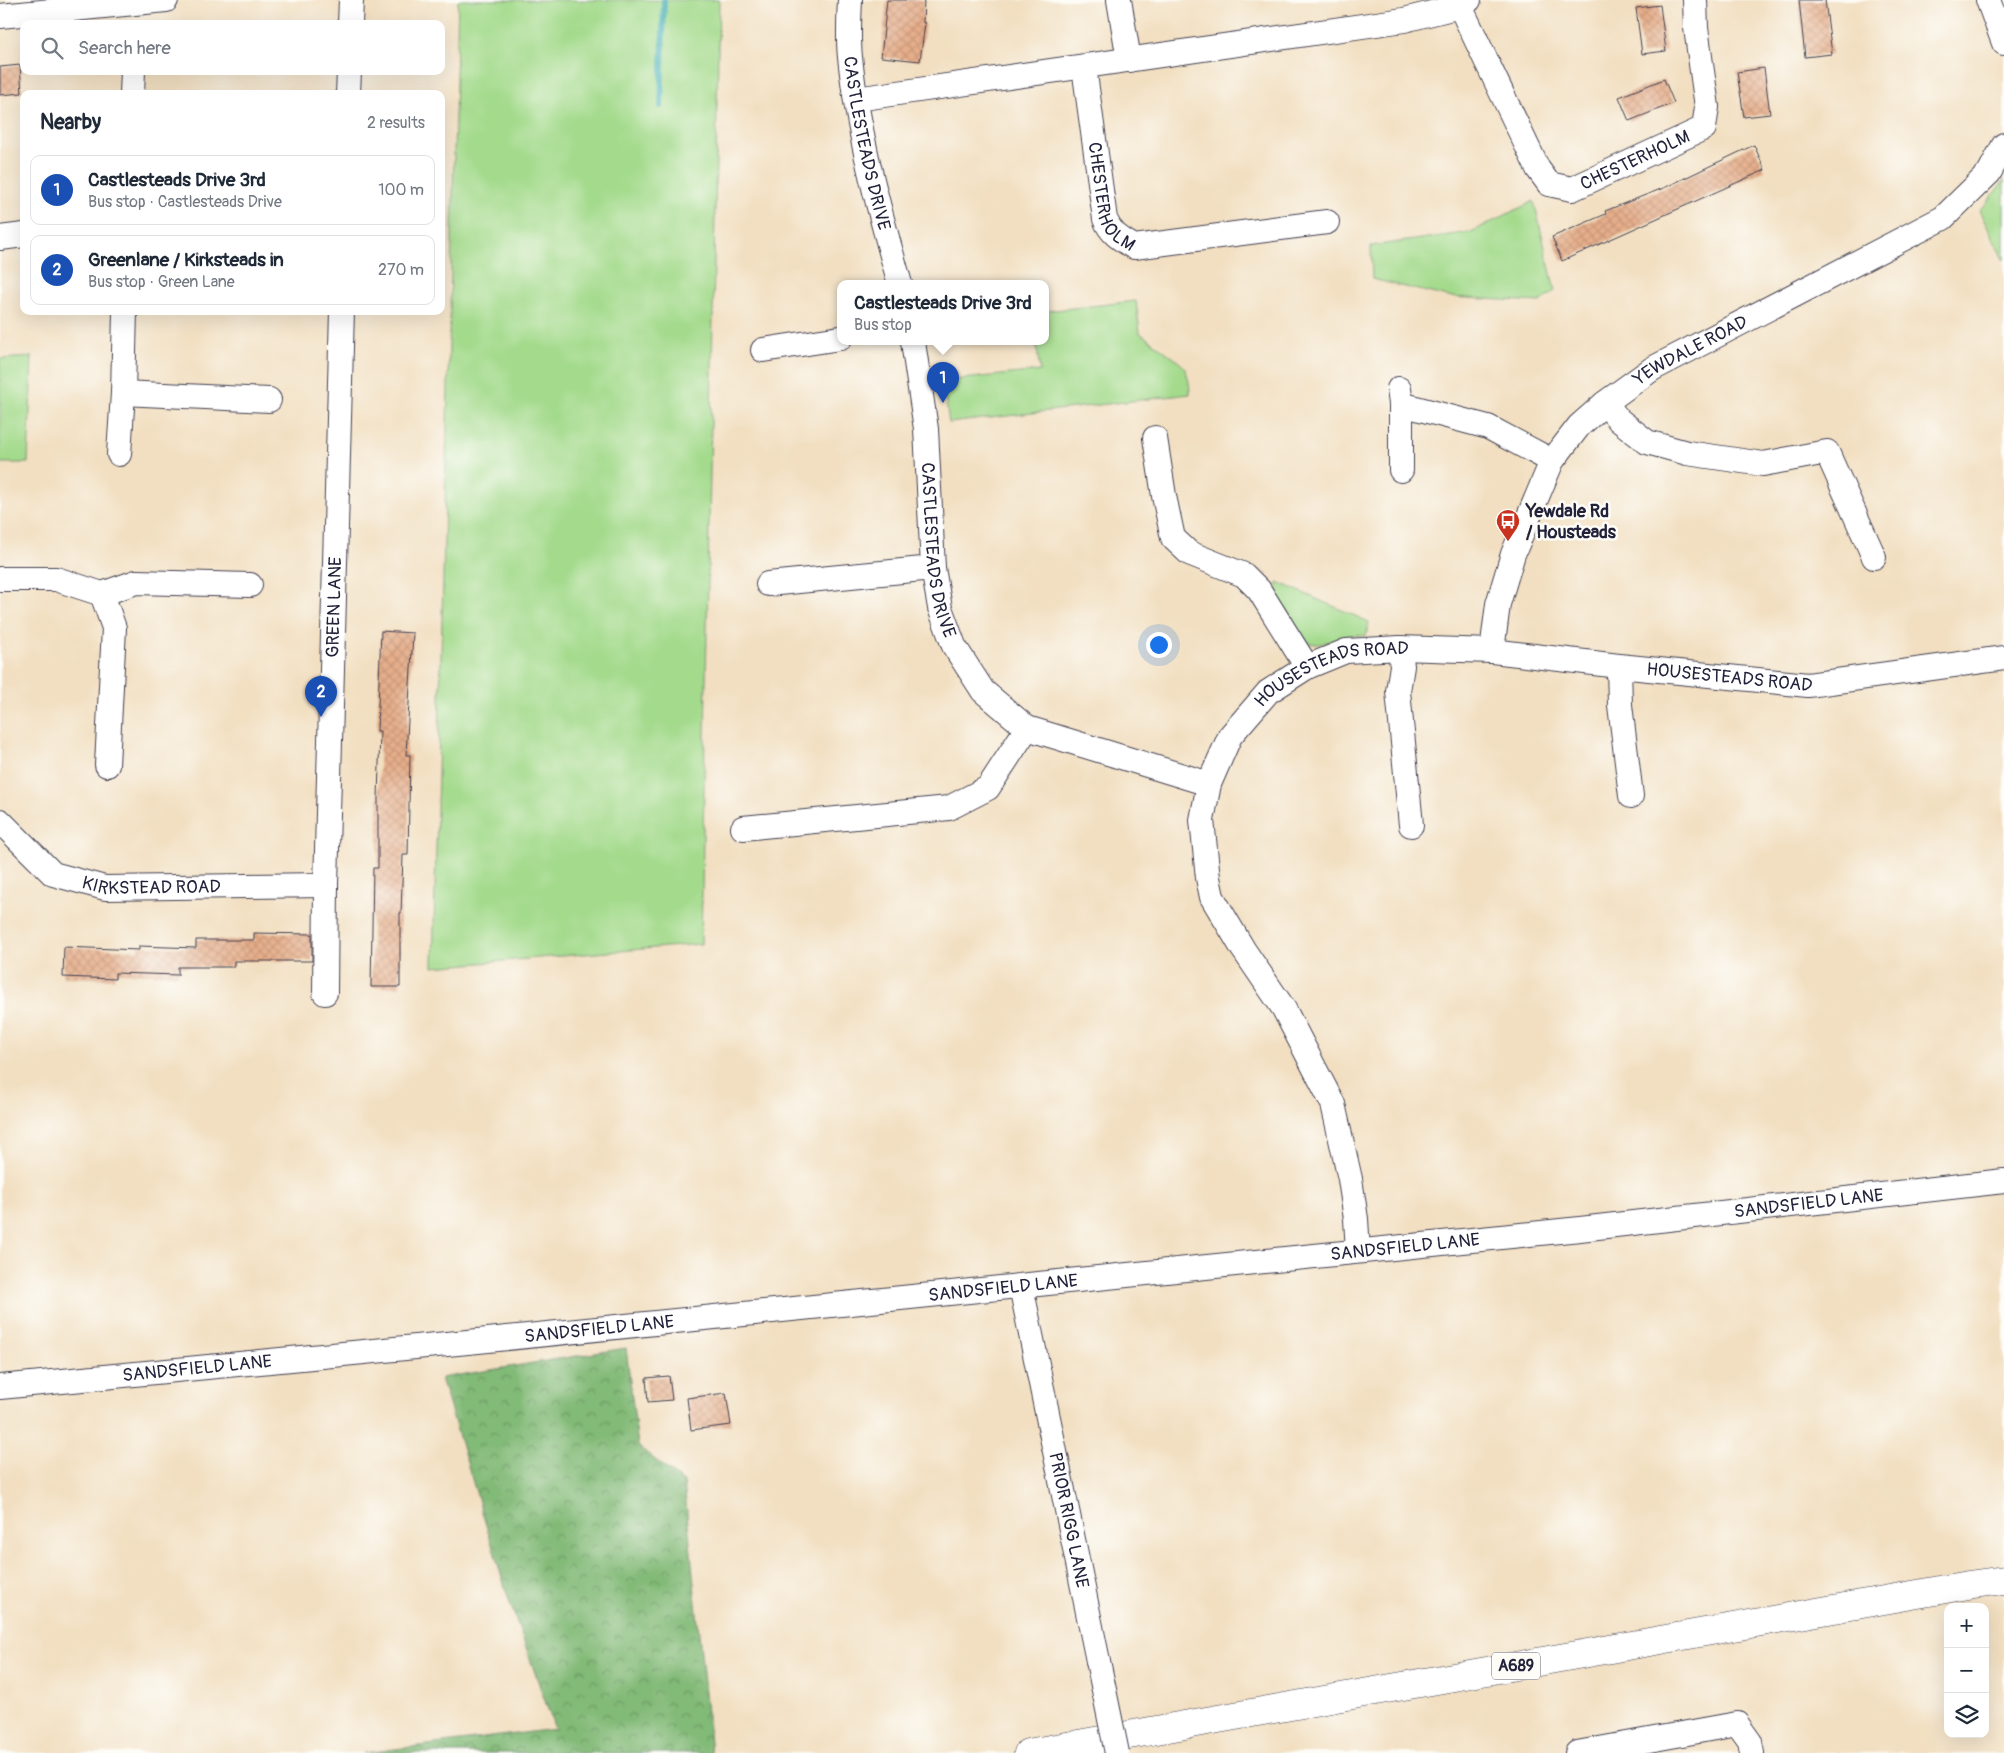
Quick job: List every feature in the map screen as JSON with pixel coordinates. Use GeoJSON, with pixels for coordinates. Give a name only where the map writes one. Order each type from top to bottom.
{"type":"FeatureCollection","features":[{"type":"Feature","properties":{"kind":"highway","name":"A689"},"geometry":{"type":"LineString","coordinates":[[1028,1753],[2004,1580]]}},
{"type":"Feature","properties":{"kind":"street"},"geometry":{"type":"LineString","coordinates":[[0,16],[134,13],[166,0]]}},
{"type":"Feature","properties":{"kind":"street"},"geometry":{"type":"LineString","coordinates":[[350,0],[350,20]]}},
{"type":"Feature","properties":{"kind":"street","name":"CASTLESTEADS DRIVE"},"geometry":{"type":"LineString","coordinates":[[850,0],[850,55],[856,99],[879,210],[899,280]]}},
{"type":"Feature","properties":{"kind":"street"},"geometry":{"type":"LineString","coordinates":[[1119,0],[1129,60]]}},
{"type":"Feature","properties":{"kind":"street","name":"CHESTERHOLM"},"geometry":{"type":"LineString","coordinates":[[856,99],[1404,20],[1464,3],[1538,169],[1549,184],[1572,189],[1704,128],[1708,107],[1696,28],[1695,0]]}},
{"type":"Feature","properties":{"kind":"street"},"geometry":{"type":"LineString","coordinates":[[1988,0],[2004,43]]}},
{"type":"Feature","properties":{"kind":"street","name":"CHESTERHOLM"},"geometry":{"type":"LineString","coordinates":[[1084,67],[1104,218],[1108,228],[1116,236],[1134,247],[1327,222]]}},
{"type":"Feature","properties":{"kind":"street"},"geometry":{"type":"LineString","coordinates":[[132,75],[132,90]]}},
{"type":"Feature","properties":{"kind":"street"},"geometry":{"type":"LineString","coordinates":[[348,75],[348,90]]}},
{"type":"Feature","properties":{"kind":"street","name":"YEWDALE ROAD"},"geometry":{"type":"LineString","coordinates":[[1492,651],[1498,604],[1513,554],[1552,461],[1579,426],[1606,403],[1652,369],[1943,218],[1990,173],[2004,145]]}},
{"type":"Feature","properties":{"kind":"street"},"geometry":{"type":"LineString","coordinates":[[0,238],[20,236]]}},
{"type":"Feature","properties":{"kind":"street"},"geometry":{"type":"LineString","coordinates":[[119,454],[126,315]]}},
{"type":"Feature","properties":{"kind":"street","name":"GREEN LANE"},"geometry":{"type":"LineString","coordinates":[[325,993],[326,886],[342,315]]}},
{"type":"Feature","properties":{"kind":"street"},"geometry":{"type":"LineString","coordinates":[[763,350],[837,338]]}},
{"type":"Feature","properties":{"kind":"street","name":"CASTLESTEADS DRIVE"},"geometry":{"type":"LineString","coordinates":[[913,345],[926,429],[934,568],[940,608],[954,646],[983,691],[1027,728],[1209,784]]}},
{"type":"Feature","properties":{"kind":"street"},"geometry":{"type":"LineString","coordinates":[[123,393],[269,400]]}},
{"type":"Feature","properties":{"kind":"street"},"geometry":{"type":"LineString","coordinates":[[1401,470],[1400,397],[1488,427],[1552,461]]}},
{"type":"Feature","properties":{"kind":"street"},"geometry":{"type":"LineString","coordinates":[[1606,403],[1619,420],[1647,442],[1687,453],[1763,464],[1827,452],[1874,557]]}},
{"type":"Feature","properties":{"kind":"street"},"geometry":{"type":"LineString","coordinates":[[1155,438],[1173,538],[1189,553],[1244,575],[1258,590],[1307,667]]}},
{"type":"Feature","properties":{"kind":"street"},"geometry":{"type":"LineString","coordinates":[[768,584],[934,568]]}},
{"type":"Feature","properties":{"kind":"street"},"geometry":{"type":"LineString","coordinates":[[0,579],[56,579],[102,594],[136,582],[250,585]]}},
{"type":"Feature","properties":{"kind":"street"},"geometry":{"type":"LineString","coordinates":[[102,594],[114,628],[107,764]]}},
{"type":"Feature","properties":{"kind":"street"},"geometry":{"type":"LineString","coordinates":[[1400,648],[1402,666],[1398,691],[1411,825]]}},
{"type":"Feature","properties":{"kind":"street","name":"HOUSESTEADS ROAD"},"geometry":{"type":"LineString","coordinates":[[1358,1251],[1356,1219],[1350,1179],[1333,1104],[1284,1009],[1243,949],[1212,897],[1205,861],[1202,820],[1209,784],[1230,736],[1268,692],[1307,667],[1346,651],[1400,648],[1492,651],[1808,685],[2004,658]]}},
{"type":"Feature","properties":{"kind":"street"},"geometry":{"type":"LineString","coordinates":[[1619,666],[1620,705],[1631,796]]}},
{"type":"Feature","properties":{"kind":"street"},"geometry":{"type":"LineString","coordinates":[[743,828],[948,808],[988,788],[1027,728]]}},
{"type":"Feature","properties":{"kind":"street","name":"KIRKSTEAD ROAD"},"geometry":{"type":"LineString","coordinates":[[0,821],[53,874],[105,888],[326,886]]}},
{"type":"Feature","properties":{"kind":"street","name":"SANDSFIELD LANE"},"geometry":{"type":"LineString","coordinates":[[0,1387],[1580,1229],[2004,1181]]}},
{"type":"Feature","properties":{"kind":"street","name":"PRIOR RIGG LANE"},"geometry":{"type":"LineString","coordinates":[[1021,1286],[1117,1753]]}},
{"type":"Feature","properties":{"kind":"street"},"geometry":{"type":"LineString","coordinates":[[1577,1753],[1736,1724],[1750,1742],[1752,1753]]}},
{"type":"Feature","properties":{"kind":"green space"},"geometry":{"type":"Polygon","coordinates":[[[458,0],[719,0],[701,944],[433,967],[458,0]]]}},
{"type":"Feature","properties":{"kind":"green space"},"geometry":{"type":"Polygon","coordinates":[[[2004,180],[2004,261],[1979,210],[1987,203],[2004,180]]]}},
{"type":"Feature","properties":{"kind":"green space"},"geometry":{"type":"Polygon","coordinates":[[[1534,201],[1555,291],[1540,302],[1448,297],[1372,279],[1371,246],[1471,232],[1534,201]]]}},
{"type":"Feature","properties":{"kind":"green space"},"geometry":{"type":"Polygon","coordinates":[[[1136,301],[1140,333],[1182,364],[1187,373],[1190,394],[949,423],[943,381],[1040,371],[1036,345],[1049,345],[1049,311],[1136,301]]]}},
{"type":"Feature","properties":{"kind":"green space"},"geometry":{"type":"Polygon","coordinates":[[[32,357],[28,463],[0,463],[0,359],[32,357]]]}},
{"type":"Feature","properties":{"kind":"green space"},"geometry":{"type":"Polygon","coordinates":[[[1278,582],[1369,622],[1366,636],[1340,637],[1320,644],[1309,643],[1304,640],[1277,596],[1278,582]]]}},
{"type":"Feature","properties":{"kind":"green space"},"geometry":{"type":"Polygon","coordinates":[[[626,1348],[638,1446],[684,1483],[711,1753],[363,1753],[555,1729],[509,1600],[441,1378],[626,1348]]]}},
{"type":"Feature","properties":{"kind":"building"},"geometry":{"type":"Polygon","coordinates":[[[887,0],[924,0],[923,23],[925,23],[920,61],[881,57],[887,0]]]}},
{"type":"Feature","properties":{"kind":"building"},"geometry":{"type":"Polygon","coordinates":[[[1799,0],[1825,0],[1832,54],[1805,57],[1799,0]]]}},
{"type":"Feature","properties":{"kind":"building"},"geometry":{"type":"Polygon","coordinates":[[[1660,5],[1666,51],[1642,54],[1636,8],[1660,5]]]}},
{"type":"Feature","properties":{"kind":"building"},"geometry":{"type":"Polygon","coordinates":[[[20,65],[22,90],[20,90],[20,93],[0,95],[0,67],[20,65]]]}},
{"type":"Feature","properties":{"kind":"building"},"geometry":{"type":"Polygon","coordinates":[[[1764,68],[1770,114],[1744,117],[1737,72],[1764,68]]]}},
{"type":"Feature","properties":{"kind":"building"},"geometry":{"type":"Polygon","coordinates":[[[1664,79],[1674,103],[1629,121],[1619,97],[1664,79]]]}},
{"type":"Feature","properties":{"kind":"building"},"geometry":{"type":"Polygon","coordinates":[[[1754,145],[1765,170],[1562,261],[1552,237],[1606,214],[1605,211],[1666,187],[1754,145]]]}},
{"type":"Feature","properties":{"kind":"building"},"geometry":{"type":"Polygon","coordinates":[[[381,631],[413,633],[406,755],[410,755],[408,855],[403,855],[400,913],[400,987],[371,987],[373,868],[378,868],[380,731],[377,731],[381,631]]]}},
{"type":"Feature","properties":{"kind":"building"},"geometry":{"type":"Polygon","coordinates":[[[254,933],[312,934],[312,961],[234,961],[234,967],[178,967],[178,975],[115,973],[115,979],[63,977],[64,947],[139,950],[139,946],[196,948],[196,940],[254,940],[254,933]]]}},
{"type":"Feature","properties":{"kind":"building"},"geometry":{"type":"Polygon","coordinates":[[[669,1376],[672,1400],[648,1402],[646,1378],[669,1376]]]}},
{"type":"Feature","properties":{"kind":"building"},"geometry":{"type":"Polygon","coordinates":[[[726,1393],[731,1425],[691,1430],[687,1398],[726,1393]]]}},
{"type":"Feature","properties":{"kind":"waterway"},"geometry":{"type":"LineString","coordinates":[[661,106],[664,0]]}},
{"type":"Feature","properties":{"kind":"place","name":"Castlesteads Drive 3rd"},"geometry":{"type":"Point","coordinates":[943,403]}},
{"type":"Feature","properties":{"kind":"place","name":"Yewdale Rd / Housteads"},"geometry":{"type":"Point","coordinates":[1508,542]}},
{"type":"Feature","properties":{"kind":"place","name":"Greenlane / Kirksteads in"},"geometry":{"type":"Point","coordinates":[321,717]}}]}
